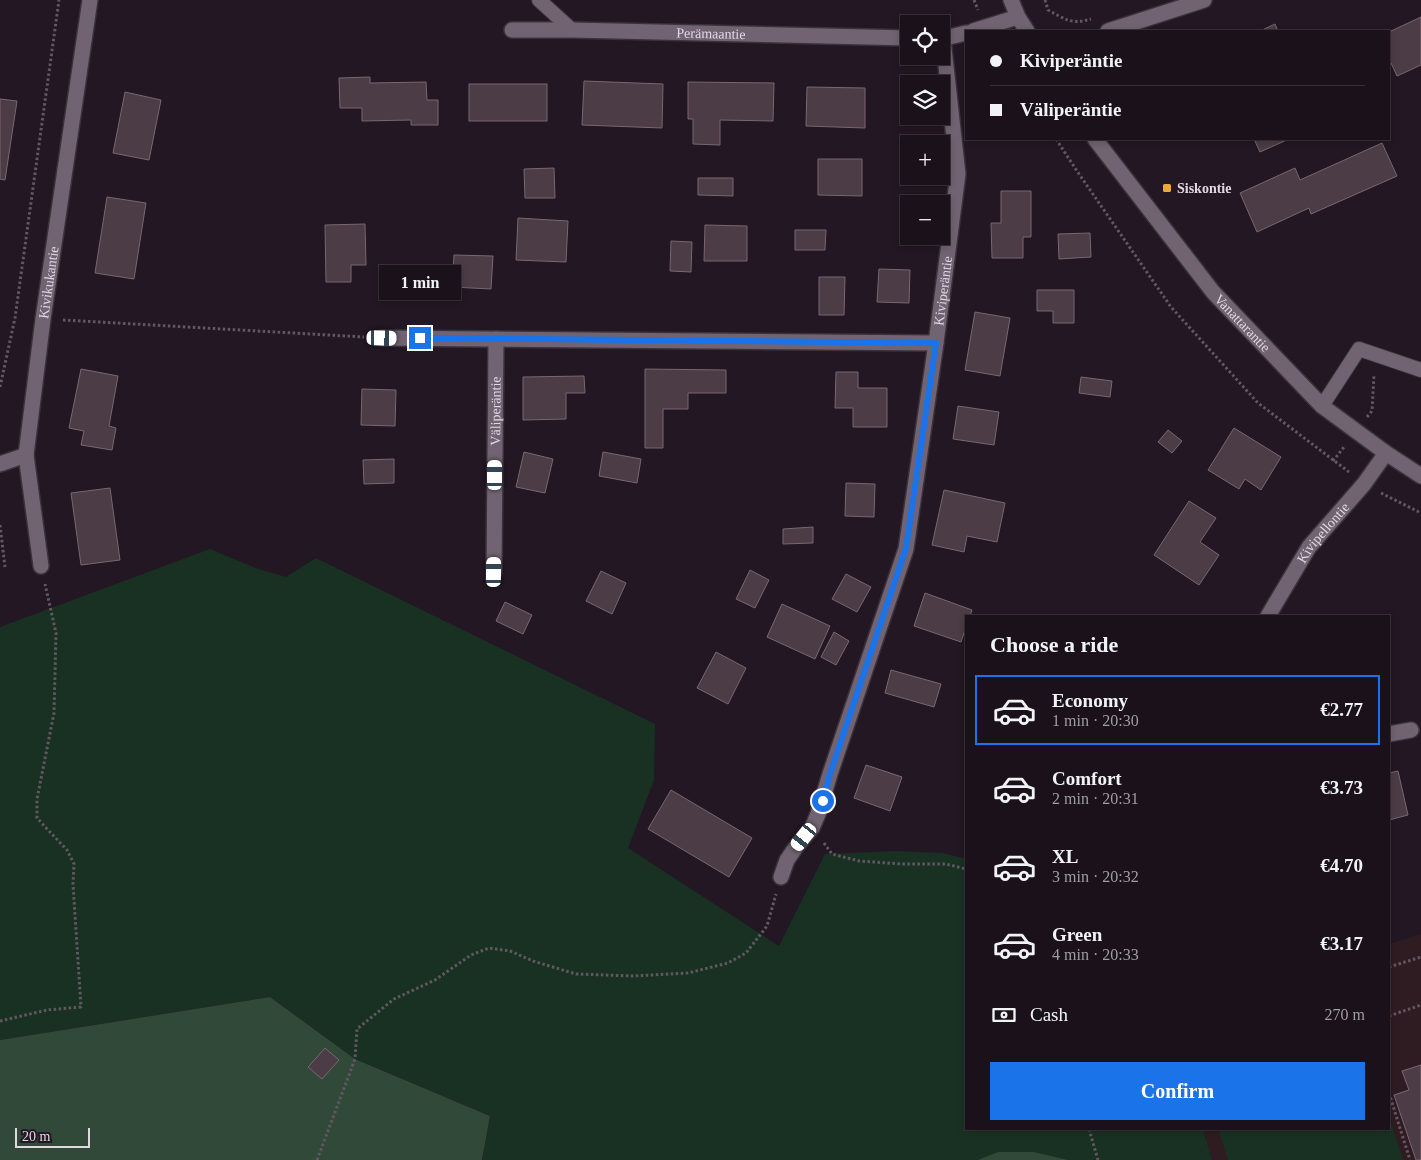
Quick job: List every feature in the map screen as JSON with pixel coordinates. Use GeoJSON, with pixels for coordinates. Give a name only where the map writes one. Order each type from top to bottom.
{"type":"FeatureCollection","features":[{"type":"Feature","properties":{"kind":"street","name":"Kivikukantie"},"geometry":{"type":"LineString","coordinates":[[41,566],[26,455],[90,0]]}},
{"type":"Feature","properties":{"kind":"street"},"geometry":{"type":"LineString","coordinates":[[1010,0],[1026,30]]}},
{"type":"Feature","properties":{"kind":"street"},"geometry":{"type":"LineString","coordinates":[[1111,30],[1204,0]]}},
{"type":"Feature","properties":{"kind":"street"},"geometry":{"type":"LineString","coordinates":[[976,30],[1018,17]]}},
{"type":"Feature","properties":{"kind":"street","name":"Perämaantie"},"geometry":{"type":"LineString","coordinates":[[512,30],[900,38]]}},
{"type":"Feature","properties":{"kind":"street"},"geometry":{"type":"LineString","coordinates":[[950,37],[965,33]]}},
{"type":"Feature","properties":{"kind":"street","name":"Kiviperäntie"},"geometry":{"type":"LineString","coordinates":[[781,877],[788,860],[812,828],[821,808],[830,774],[906,548],[958,174],[945,65]]}},
{"type":"Feature","properties":{"kind":"street","name":"Vanattarantie"},"geometry":{"type":"LineString","coordinates":[[1096,140],[1213,292],[1322,406],[1421,476]]}},
{"type":"Feature","properties":{"kind":"street"},"geometry":{"type":"LineString","coordinates":[[382,338],[936,343]]}},
{"type":"Feature","properties":{"kind":"street","name":"Väliperäntie"},"geometry":{"type":"LineString","coordinates":[[494,572],[496,339]]}},
{"type":"Feature","properties":{"kind":"street","name":"Kivipellontie"},"geometry":{"type":"LineString","coordinates":[[1269,615],[1309,547],[1364,484],[1386,453]]}},
{"type":"Feature","properties":{"kind":"street"},"geometry":{"type":"LineString","coordinates":[[0,464],[26,455]]}},
{"type":"Feature","properties":{"kind":"street"},"geometry":{"type":"LineString","coordinates":[[1390,734],[1411,730]]}},
{"type":"Feature","properties":{"kind":"lane"},"geometry":{"type":"LineString","coordinates":[[539,0],[572,30]]}},
{"type":"Feature","properties":{"kind":"lane"},"geometry":{"type":"LineString","coordinates":[[1322,406],[1360,350],[1421,370]]}},
{"type":"Feature","properties":{"kind":"path"},"geometry":{"type":"LineString","coordinates":[[0,388],[15,318],[60,0]]}},
{"type":"Feature","properties":{"kind":"path"},"geometry":{"type":"LineString","coordinates":[[1057,140],[1078,174],[1171,307],[1258,403],[1364,484],[1421,513]]}},
{"type":"Feature","properties":{"kind":"path"},"geometry":{"type":"LineString","coordinates":[[44,319],[382,338]]}},
{"type":"Feature","properties":{"kind":"path"},"geometry":{"type":"LineString","coordinates":[[0,526],[5,567]]}},
{"type":"Feature","properties":{"kind":"path"},"geometry":{"type":"LineString","coordinates":[[0,1021],[47,1010],[81,1007],[73,884],[74,864],[67,850],[48,832],[37,818],[37,799],[54,713],[56,633],[41,566]]}},
{"type":"Feature","properties":{"kind":"path"},"geometry":{"type":"LineString","coordinates":[[812,828],[832,854],[859,861],[902,864],[946,864],[965,869]]}},
{"type":"Feature","properties":{"kind":"path"},"geometry":{"type":"LineString","coordinates":[[317,1160],[355,1059],[357,1029],[394,1000],[435,980],[471,955],[489,948],[510,950],[533,960],[576,974],[633,976],[688,973],[728,963],[746,953],[767,926],[781,877]]}},
{"type":"Feature","properties":{"kind":"path"},"geometry":{"type":"LineString","coordinates":[[1390,967],[1421,957]]}},
{"type":"Feature","properties":{"kind":"path"},"geometry":{"type":"LineString","coordinates":[[1390,1016],[1421,1005]]}},
{"type":"Feature","properties":{"kind":"path"},"geometry":{"type":"LineString","coordinates":[[1390,1096],[1410,1160]]}},
{"type":"Feature","properties":{"kind":"path"},"geometry":{"type":"LineString","coordinates":[[1089,1130],[1098,1160]]}},
{"type":"Feature","properties":{"kind":"shaded area"},"geometry":{"type":"Polygon","coordinates":[[[1421,934],[1421,1160],[1212,1160],[1203,1130],[1390,1130],[1390,944],[1421,934]]]}},
{"type":"Feature","properties":{"kind":"green space"},"geometry":{"type":"Polygon","coordinates":[[[210,549],[258,569],[286,577],[316,558],[655,724],[654,780],[628,848],[779,946],[825,854],[896,851],[943,853],[965,859],[965,1130],[1203,1130],[1212,1160],[482,1160],[490,1116],[355,1059],[270,997],[0,1040],[0,627],[210,549]]]}},
{"type":"Feature","properties":{"kind":"green space"},"geometry":{"type":"Polygon","coordinates":[[[270,997],[355,1059],[490,1116],[482,1160],[0,1160],[0,1040],[270,997]]]}},
{"type":"Feature","properties":{"kind":"green space"},"geometry":{"type":"Polygon","coordinates":[[[1390,1119],[1403,1160],[1228,1160],[1218,1130],[1390,1130],[1390,1119]]]}},
{"type":"Feature","properties":{"kind":"green space"},"geometry":{"type":"Polygon","coordinates":[[[998,1152],[1034,1152],[1068,1160],[978,1160],[998,1152]]]}},
{"type":"Feature","properties":{"kind":"building"},"geometry":{"type":"Polygon","coordinates":[[[1421,17],[1421,65],[1397,76],[1390,64],[1390,32],[1421,17]]]}},
{"type":"Feature","properties":{"kind":"building"},"geometry":{"type":"Polygon","coordinates":[[[1275,24],[1278,30],[1262,30],[1275,24]]]}},
{"type":"Feature","properties":{"kind":"building"},"geometry":{"type":"Polygon","coordinates":[[[370,77],[370,83],[426,82],[427,100],[438,100],[438,125],[411,125],[411,120],[362,121],[362,108],[340,108],[339,78],[370,77]]]}},
{"type":"Feature","properties":{"kind":"building"},"geometry":{"type":"Polygon","coordinates":[[[584,81],[663,84],[662,128],[582,125],[584,81]]]}},
{"type":"Feature","properties":{"kind":"building"},"geometry":{"type":"Polygon","coordinates":[[[688,82],[774,83],[773,121],[720,120],[720,145],[693,144],[693,119],[688,119],[688,82]]]}},
{"type":"Feature","properties":{"kind":"building"},"geometry":{"type":"Polygon","coordinates":[[[469,84],[547,84],[547,121],[469,121],[469,84]]]}},
{"type":"Feature","properties":{"kind":"building"},"geometry":{"type":"Polygon","coordinates":[[[807,87],[865,88],[865,128],[806,126],[807,87]]]}},
{"type":"Feature","properties":{"kind":"building"},"geometry":{"type":"Polygon","coordinates":[[[125,92],[161,100],[149,160],[113,153],[125,92]]]}},
{"type":"Feature","properties":{"kind":"building"},"geometry":{"type":"Polygon","coordinates":[[[0,99],[17,101],[5,180],[0,179],[0,99]]]}},
{"type":"Feature","properties":{"kind":"building"},"geometry":{"type":"Polygon","coordinates":[[[1254,140],[1287,140],[1260,152],[1254,140]]]}},
{"type":"Feature","properties":{"kind":"building"},"geometry":{"type":"Polygon","coordinates":[[[1382,143],[1397,176],[1311,214],[1309,208],[1257,232],[1240,193],[1295,168],[1300,180],[1382,143]]]}},
{"type":"Feature","properties":{"kind":"building"},"geometry":{"type":"Polygon","coordinates":[[[818,159],[862,159],[862,196],[818,195],[818,159]]]}},
{"type":"Feature","properties":{"kind":"building"},"geometry":{"type":"Polygon","coordinates":[[[554,168],[555,198],[525,198],[524,169],[554,168]]]}},
{"type":"Feature","properties":{"kind":"building"},"geometry":{"type":"Polygon","coordinates":[[[698,178],[733,178],[733,196],[698,195],[698,178]]]}},
{"type":"Feature","properties":{"kind":"building"},"geometry":{"type":"Polygon","coordinates":[[[1001,191],[1031,191],[1031,237],[1023,237],[1023,258],[992,258],[991,223],[1001,223],[1001,191]]]}},
{"type":"Feature","properties":{"kind":"building"},"geometry":{"type":"Polygon","coordinates":[[[107,197],[146,203],[134,279],[95,273],[107,197]]]}},
{"type":"Feature","properties":{"kind":"building"},"geometry":{"type":"Polygon","coordinates":[[[518,218],[568,221],[566,262],[516,260],[518,218]]]}},
{"type":"Feature","properties":{"kind":"building"},"geometry":{"type":"Polygon","coordinates":[[[365,224],[366,265],[351,265],[351,282],[326,282],[325,225],[365,224]]]}},
{"type":"Feature","properties":{"kind":"building"},"geometry":{"type":"Polygon","coordinates":[[[705,225],[747,226],[747,261],[704,261],[705,225]]]}},
{"type":"Feature","properties":{"kind":"building"},"geometry":{"type":"Polygon","coordinates":[[[795,230],[826,230],[825,250],[795,250],[795,230]]]}},
{"type":"Feature","properties":{"kind":"building"},"geometry":{"type":"Polygon","coordinates":[[[1090,233],[1091,257],[1059,259],[1058,234],[1090,233]]]}},
{"type":"Feature","properties":{"kind":"building"},"geometry":{"type":"Polygon","coordinates":[[[671,241],[692,242],[691,272],[670,271],[671,241]]]}},
{"type":"Feature","properties":{"kind":"building"},"geometry":{"type":"Polygon","coordinates":[[[454,255],[493,256],[491,289],[452,287],[454,255]]]}},
{"type":"Feature","properties":{"kind":"building"},"geometry":{"type":"Polygon","coordinates":[[[879,269],[910,270],[909,303],[877,302],[879,269]]]}},
{"type":"Feature","properties":{"kind":"building"},"geometry":{"type":"Polygon","coordinates":[[[819,277],[845,277],[844,315],[819,315],[819,277]]]}},
{"type":"Feature","properties":{"kind":"building"},"geometry":{"type":"Polygon","coordinates":[[[1037,290],[1074,290],[1074,323],[1053,323],[1053,311],[1037,311],[1037,290]]]}},
{"type":"Feature","properties":{"kind":"building"},"geometry":{"type":"Polygon","coordinates":[[[975,312],[1010,318],[1000,376],[965,370],[975,312]]]}},
{"type":"Feature","properties":{"kind":"building"},"geometry":{"type":"Polygon","coordinates":[[[81,369],[118,376],[109,426],[116,428],[112,450],[81,445],[84,431],[69,428],[81,369]]]}},
{"type":"Feature","properties":{"kind":"building"},"geometry":{"type":"Polygon","coordinates":[[[645,369],[726,370],[726,393],[688,393],[688,409],[663,409],[663,448],[645,448],[645,369]]]}},
{"type":"Feature","properties":{"kind":"building"},"geometry":{"type":"Polygon","coordinates":[[[836,372],[858,372],[858,388],[887,388],[887,427],[853,427],[853,408],[835,408],[836,372]]]}},
{"type":"Feature","properties":{"kind":"building"},"geometry":{"type":"Polygon","coordinates":[[[584,376],[585,393],[566,393],[566,419],[523,420],[523,377],[584,376]]]}},
{"type":"Feature","properties":{"kind":"building"},"geometry":{"type":"Polygon","coordinates":[[[1081,377],[1112,381],[1110,397],[1079,393],[1081,377]]]}},
{"type":"Feature","properties":{"kind":"building"},"geometry":{"type":"Polygon","coordinates":[[[362,389],[396,390],[395,426],[361,425],[362,389]]]}},
{"type":"Feature","properties":{"kind":"building"},"geometry":{"type":"Polygon","coordinates":[[[958,406],[999,412],[994,445],[953,439],[958,406]]]}},
{"type":"Feature","properties":{"kind":"building"},"geometry":{"type":"Polygon","coordinates":[[[1234,428],[1281,457],[1261,490],[1245,479],[1239,489],[1208,470],[1234,428]]]}},
{"type":"Feature","properties":{"kind":"building"},"geometry":{"type":"Polygon","coordinates":[[[1168,430],[1182,441],[1172,453],[1158,442],[1168,430]]]}},
{"type":"Feature","properties":{"kind":"building"},"geometry":{"type":"Polygon","coordinates":[[[524,452],[553,459],[545,493],[516,487],[524,452]]]}},
{"type":"Feature","properties":{"kind":"building"},"geometry":{"type":"Polygon","coordinates":[[[603,452],[641,459],[637,483],[599,476],[603,452]]]}},
{"type":"Feature","properties":{"kind":"building"},"geometry":{"type":"Polygon","coordinates":[[[394,459],[394,483],[364,484],[363,460],[394,459]]]}},
{"type":"Feature","properties":{"kind":"building"},"geometry":{"type":"Polygon","coordinates":[[[846,483],[875,484],[874,517],[845,516],[846,483]]]}},
{"type":"Feature","properties":{"kind":"building"},"geometry":{"type":"Polygon","coordinates":[[[110,488],[120,560],[81,565],[71,493],[110,488]]]}},
{"type":"Feature","properties":{"kind":"building"},"geometry":{"type":"Polygon","coordinates":[[[944,490],[1005,503],[997,542],[967,536],[964,552],[932,545],[944,490]]]}},
{"type":"Feature","properties":{"kind":"building"},"geometry":{"type":"Polygon","coordinates":[[[1189,501],[1216,518],[1200,542],[1219,555],[1199,585],[1154,555],[1189,501]]]}},
{"type":"Feature","properties":{"kind":"building"},"geometry":{"type":"Polygon","coordinates":[[[813,527],[813,543],[783,544],[783,529],[813,527]]]}},
{"type":"Feature","properties":{"kind":"building"},"geometry":{"type":"Polygon","coordinates":[[[750,570],[769,580],[755,608],[736,599],[750,570]]]}},
{"type":"Feature","properties":{"kind":"building"},"geometry":{"type":"Polygon","coordinates":[[[601,571],[626,583],[612,614],[586,601],[601,571]]]}},
{"type":"Feature","properties":{"kind":"building"},"geometry":{"type":"Polygon","coordinates":[[[846,574],[871,587],[857,612],[832,599],[846,574]]]}},
{"type":"Feature","properties":{"kind":"building"},"geometry":{"type":"Polygon","coordinates":[[[925,593],[972,610],[970,615],[965,615],[965,630],[961,642],[914,626],[925,593]]]}},
{"type":"Feature","properties":{"kind":"building"},"geometry":{"type":"Polygon","coordinates":[[[505,602],[532,615],[523,634],[496,621],[505,602]]]}},
{"type":"Feature","properties":{"kind":"building"},"geometry":{"type":"Polygon","coordinates":[[[782,604],[830,626],[815,659],[767,637],[782,604]]]}},
{"type":"Feature","properties":{"kind":"building"},"geometry":{"type":"Polygon","coordinates":[[[834,632],[849,641],[836,665],[821,657],[834,632]]]}},
{"type":"Feature","properties":{"kind":"building"},"geometry":{"type":"Polygon","coordinates":[[[716,652],[746,668],[728,704],[697,688],[716,652]]]}},
{"type":"Feature","properties":{"kind":"building"},"geometry":{"type":"Polygon","coordinates":[[[891,670],[941,684],[934,707],[885,693],[891,670]]]}},
{"type":"Feature","properties":{"kind":"building"},"geometry":{"type":"Polygon","coordinates":[[[866,765],[902,777],[890,811],[854,798],[866,765]]]}},
{"type":"Feature","properties":{"kind":"building"},"geometry":{"type":"Polygon","coordinates":[[[1398,771],[1408,815],[1390,820],[1390,773],[1398,771]]]}},
{"type":"Feature","properties":{"kind":"building"},"geometry":{"type":"Polygon","coordinates":[[[671,790],[752,838],[729,877],[648,829],[671,790]]]}},
{"type":"Feature","properties":{"kind":"building"},"geometry":{"type":"Polygon","coordinates":[[[325,1048],[339,1060],[322,1079],[308,1067],[325,1048]]]}},
{"type":"Feature","properties":{"kind":"building"},"geometry":{"type":"Polygon","coordinates":[[[1421,1065],[1421,1160],[1416,1160],[1394,1095],[1409,1090],[1402,1071],[1421,1065]]]}},
{"type":"Feature","properties":{"kind":"place","name":"Siskontie"},"geometry":{"type":"Point","coordinates":[1167,188]}},
{"type":"Feature","properties":{"kind":"route"},"geometry":{"type":"LineString","coordinates":[[420,338],[936,343],[906,548],[830,774],[823,801]]}}]}
